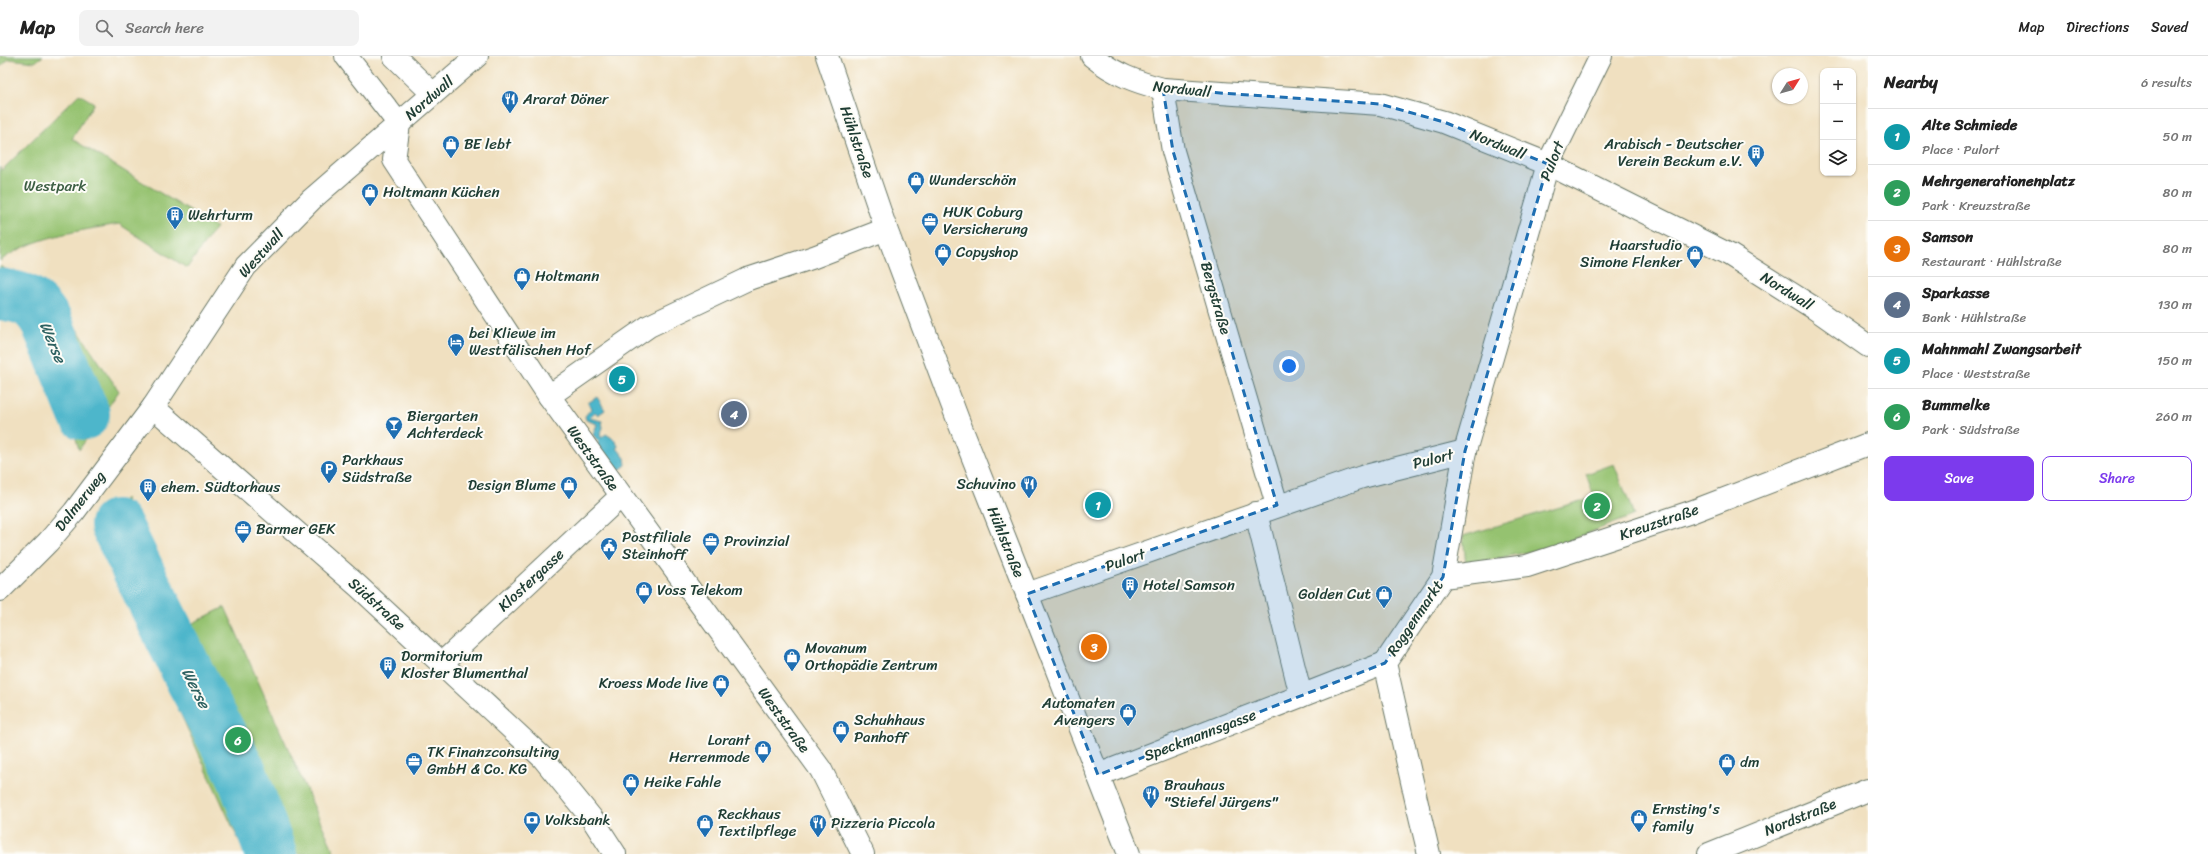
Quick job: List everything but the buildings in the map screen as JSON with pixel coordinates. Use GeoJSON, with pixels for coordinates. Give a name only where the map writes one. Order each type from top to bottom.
{"type":"FeatureCollection","features":[{"type":"Feature","properties":{"kind":"street"},"geometry":{"type":"LineString","coordinates":[[346,56],[398,124]]}},
{"type":"Feature","properties":{"kind":"street"},"geometry":{"type":"LineString","coordinates":[[394,56],[432,93]]}},
{"type":"Feature","properties":{"kind":"street","name":"Nordwall"},"geometry":{"type":"LineString","coordinates":[[398,124],[432,93],[477,56]]}},
{"type":"Feature","properties":{"kind":"street","name":"Hühlstraße"},"geometry":{"type":"LineString","coordinates":[[827,56],[886,229],[960,426],[1129,854]]}},
{"type":"Feature","properties":{"kind":"street","name":"Nordwall"},"geometry":{"type":"LineString","coordinates":[[1092,56],[1106,68],[1134,82],[1163,89],[1380,104],[1444,122],[1548,164],[1730,256],[1814,308],[1868,346]]}},
{"type":"Feature","properties":{"kind":"street","name":"Pulort"},"geometry":{"type":"LineString","coordinates":[[1027,594],[1277,505],[1362,477],[1465,451],[1548,164],[1601,56]]}},
{"type":"Feature","properties":{"kind":"street","name":"Bergstraße"},"geometry":{"type":"LineString","coordinates":[[1163,89],[1173,152],[1277,505]]}},
{"type":"Feature","properties":{"kind":"street","name":"Weststraße"},"geometry":{"type":"LineString","coordinates":[[398,124],[394,160],[549,396],[821,770],[863,854]]}},
{"type":"Feature","properties":{"kind":"street","name":"Westwall"},"geometry":{"type":"LineString","coordinates":[[153,407],[246,266],[312,199],[398,124]]}},
{"type":"Feature","properties":{"kind":"street"},"geometry":{"type":"LineString","coordinates":[[549,396],[649,326],[748,279],[886,229]]}},
{"type":"Feature","properties":{"kind":"street","name":"Dalmerweg"},"geometry":{"type":"LineString","coordinates":[[0,590],[48,542],[74,512],[153,407]]}},
{"type":"Feature","properties":{"kind":"street","name":"Südstraße"},"geometry":{"type":"LineString","coordinates":[[153,407],[358,586],[543,758],[593,820],[615,854]]}},
{"type":"Feature","properties":{"kind":"street","name":"Kreuzstraße"},"geometry":{"type":"LineString","coordinates":[[1443,577],[1527,566],[1691,512],[1868,444]]}},
{"type":"Feature","properties":{"kind":"street","name":"Roggenmarkt"},"geometry":{"type":"LineString","coordinates":[[1429,854],[1384,663],[1443,577],[1465,451]]}},
{"type":"Feature","properties":{"kind":"street","name":"Klostergasse"},"geometry":{"type":"LineString","coordinates":[[442,663],[621,496]]}},
{"type":"Feature","properties":{"kind":"street"},"geometry":{"type":"LineString","coordinates":[[1256,513],[1302,696]]}},
{"type":"Feature","properties":{"kind":"street","name":"Speckmannsgasse"},"geometry":{"type":"LineString","coordinates":[[1098,775],[1384,663]]}},
{"type":"Feature","properties":{"kind":"street","name":"Nordstraße"},"geometry":{"type":"LineString","coordinates":[[1714,853],[1868,790]]}},
{"type":"Feature","properties":{"kind":"highlighted area"},"geometry":{"type":"Polygon","coordinates":[[[1163,89],[1380,104],[1444,122],[1548,164],[1465,451],[1443,577],[1385,663],[1098,775],[1027,594],[1277,505],[1173,151],[1163,89]]]}},
{"type":"Feature","properties":{"kind":"green space"},"geometry":{"type":"Polygon","coordinates":[[[0,56],[43,56],[35,62],[9,59],[0,67],[0,56]]]}},
{"type":"Feature","properties":{"kind":"green space","name":"Westpark"},"geometry":{"type":"Polygon","coordinates":[[[79,94],[94,103],[72,139],[216,227],[187,268],[119,224],[73,232],[42,240],[13,253],[0,261],[0,167],[2,170],[79,94]]]}},
{"type":"Feature","properties":{"kind":"green space"},"geometry":{"type":"Polygon","coordinates":[[[0,266],[34,285],[62,307],[119,391],[79,450],[68,409],[31,316],[17,306],[0,302],[0,266]]]}},
{"type":"Feature","properties":{"kind":"green space"},"geometry":{"type":"Polygon","coordinates":[[[1614,464],[1634,515],[1556,546],[1466,565],[1463,536],[1594,497],[1586,474],[1614,464]]]}},
{"type":"Feature","properties":{"kind":"green space"},"geometry":{"type":"Polygon","coordinates":[[[125,498],[187,626],[225,607],[335,854],[245,854],[97,532],[125,498]]]}},
{"type":"Feature","properties":{"kind":"water"},"geometry":{"type":"Polygon","coordinates":[[[597,397],[605,410],[598,415],[595,412],[589,418],[602,421],[603,428],[600,434],[601,438],[606,434],[615,440],[618,446],[617,448],[625,458],[626,465],[618,471],[613,468],[610,459],[596,446],[599,442],[593,435],[597,424],[586,420],[585,416],[592,408],[588,403],[597,397]]]}},
{"type":"Feature","properties":{"kind":"waterway","name":"Werse"},"geometry":{"type":"LineString","coordinates":[[0,294],[21,298],[37,308],[46,321],[84,414]]}},
{"type":"Feature","properties":{"kind":"waterway","name":"Werse"},"geometry":{"type":"LineString","coordinates":[[116,525],[193,683],[241,772],[271,854]]}},
{"type":"Feature","properties":{"kind":"place","name":"Ararat Döner"},"geometry":{"type":"Point","coordinates":[510,114]}},
{"type":"Feature","properties":{"kind":"place","name":"BE lebt"},"geometry":{"type":"Point","coordinates":[451,159]}},
{"type":"Feature","properties":{"kind":"place","name":"Arabisch - Deutscher Verein Beckum e.V."},"geometry":{"type":"Point","coordinates":[1756,168]}},
{"type":"Feature","properties":{"kind":"place","name":"Wunderschön"},"geometry":{"type":"Point","coordinates":[916,195]}},
{"type":"Feature","properties":{"kind":"place","name":"Holtmann Küchen"},"geometry":{"type":"Point","coordinates":[370,207]}},
{"type":"Feature","properties":{"kind":"place","name":"Wehrturm"},"geometry":{"type":"Point","coordinates":[175,230]}},
{"type":"Feature","properties":{"kind":"place","name":"HUK Coburg Versicherung"},"geometry":{"type":"Point","coordinates":[930,236]}},
{"type":"Feature","properties":{"kind":"place","name":"Copyshop"},"geometry":{"type":"Point","coordinates":[943,267]}},
{"type":"Feature","properties":{"kind":"place","name":"Haarstudio Simone Flenker"},"geometry":{"type":"Point","coordinates":[1695,269]}},
{"type":"Feature","properties":{"kind":"place","name":"Holtmann"},"geometry":{"type":"Point","coordinates":[522,291]}},
{"type":"Feature","properties":{"kind":"place","name":"bei Kliewe im Westfälischen Hof"},"geometry":{"type":"Point","coordinates":[456,357]}},
{"type":"Feature","properties":{"kind":"place","name":"Mahnmahl Zwangsarbeit"},"geometry":{"type":"Point","coordinates":[622,379]}},
{"type":"Feature","properties":{"kind":"place","name":"Sparkasse"},"geometry":{"type":"Point","coordinates":[734,414]}},
{"type":"Feature","properties":{"kind":"place","name":"Biergarten Achterdeck"},"geometry":{"type":"Point","coordinates":[394,440]}},
{"type":"Feature","properties":{"kind":"place","name":"Parkhaus Südstraße"},"geometry":{"type":"Point","coordinates":[329,484]}},
{"type":"Feature","properties":{"kind":"place","name":"Schuvino"},"geometry":{"type":"Point","coordinates":[1029,499]}},
{"type":"Feature","properties":{"kind":"place","name":"Design Blume"},"geometry":{"type":"Point","coordinates":[569,500]}},
{"type":"Feature","properties":{"kind":"place","name":"ehem. Südtorhaus"},"geometry":{"type":"Point","coordinates":[148,502]}},
{"type":"Feature","properties":{"kind":"place","name":"Alte Schmiede"},"geometry":{"type":"Point","coordinates":[1098,505]}},
{"type":"Feature","properties":{"kind":"place","name":"Mehrgenerationenplatz"},"geometry":{"type":"Point","coordinates":[1597,506]}},
{"type":"Feature","properties":{"kind":"place","name":"Barmer GEK"},"geometry":{"type":"Point","coordinates":[243,544]}},
{"type":"Feature","properties":{"kind":"place","name":"Provinzial"},"geometry":{"type":"Point","coordinates":[711,556]}},
{"type":"Feature","properties":{"kind":"place","name":"Postfiliale Steinhoff"},"geometry":{"type":"Point","coordinates":[609,561]}},
{"type":"Feature","properties":{"kind":"place","name":"Hotel Samson"},"geometry":{"type":"Point","coordinates":[1130,600]}},
{"type":"Feature","properties":{"kind":"place","name":"Voss Telekom"},"geometry":{"type":"Point","coordinates":[644,605]}},
{"type":"Feature","properties":{"kind":"place","name":"Golden Cut"},"geometry":{"type":"Point","coordinates":[1384,609]}},
{"type":"Feature","properties":{"kind":"place","name":"Samson"},"geometry":{"type":"Point","coordinates":[1094,647]}},
{"type":"Feature","properties":{"kind":"place","name":"Movanum Orthopädie Zentrum"},"geometry":{"type":"Point","coordinates":[792,672]}},
{"type":"Feature","properties":{"kind":"place","name":"Dormitorium Kloster Blumenthal"},"geometry":{"type":"Point","coordinates":[388,680]}},
{"type":"Feature","properties":{"kind":"place","name":"Kroess Mode live"},"geometry":{"type":"Point","coordinates":[721,698]}},
{"type":"Feature","properties":{"kind":"place","name":"Automaten Avengers"},"geometry":{"type":"Point","coordinates":[1128,727]}},
{"type":"Feature","properties":{"kind":"place","name":"Bummelke"},"geometry":{"type":"Point","coordinates":[238,740]}},
{"type":"Feature","properties":{"kind":"place","name":"Schuhhaus Panhoff"},"geometry":{"type":"Point","coordinates":[841,744]}},
{"type":"Feature","properties":{"kind":"place","name":"Lorant Herrenmode"},"geometry":{"type":"Point","coordinates":[763,764]}},
{"type":"Feature","properties":{"kind":"place","name":"TK Finanzconsulting GmbH & Co. KG"},"geometry":{"type":"Point","coordinates":[414,776]}},
{"type":"Feature","properties":{"kind":"place","name":"dm"},"geometry":{"type":"Point","coordinates":[1727,777]}},
{"type":"Feature","properties":{"kind":"place","name":"Heike Fahle"},"geometry":{"type":"Point","coordinates":[631,797]}},
{"type":"Feature","properties":{"kind":"place","name":"Brauhaus \"Stiefel Jürgens\""},"geometry":{"type":"Point","coordinates":[1151,809]}},
{"type":"Feature","properties":{"kind":"place","name":"Ernsting's family"},"geometry":{"type":"Point","coordinates":[1639,833]}},
{"type":"Feature","properties":{"kind":"place","name":"Volksbank"},"geometry":{"type":"Point","coordinates":[532,835]}},
{"type":"Feature","properties":{"kind":"place","name":"Reckhaus Textilpflege"},"geometry":{"type":"Point","coordinates":[705,838]}},
{"type":"Feature","properties":{"kind":"place","name":"Pizzeria Piccola"},"geometry":{"type":"Point","coordinates":[818,838]}}]}
